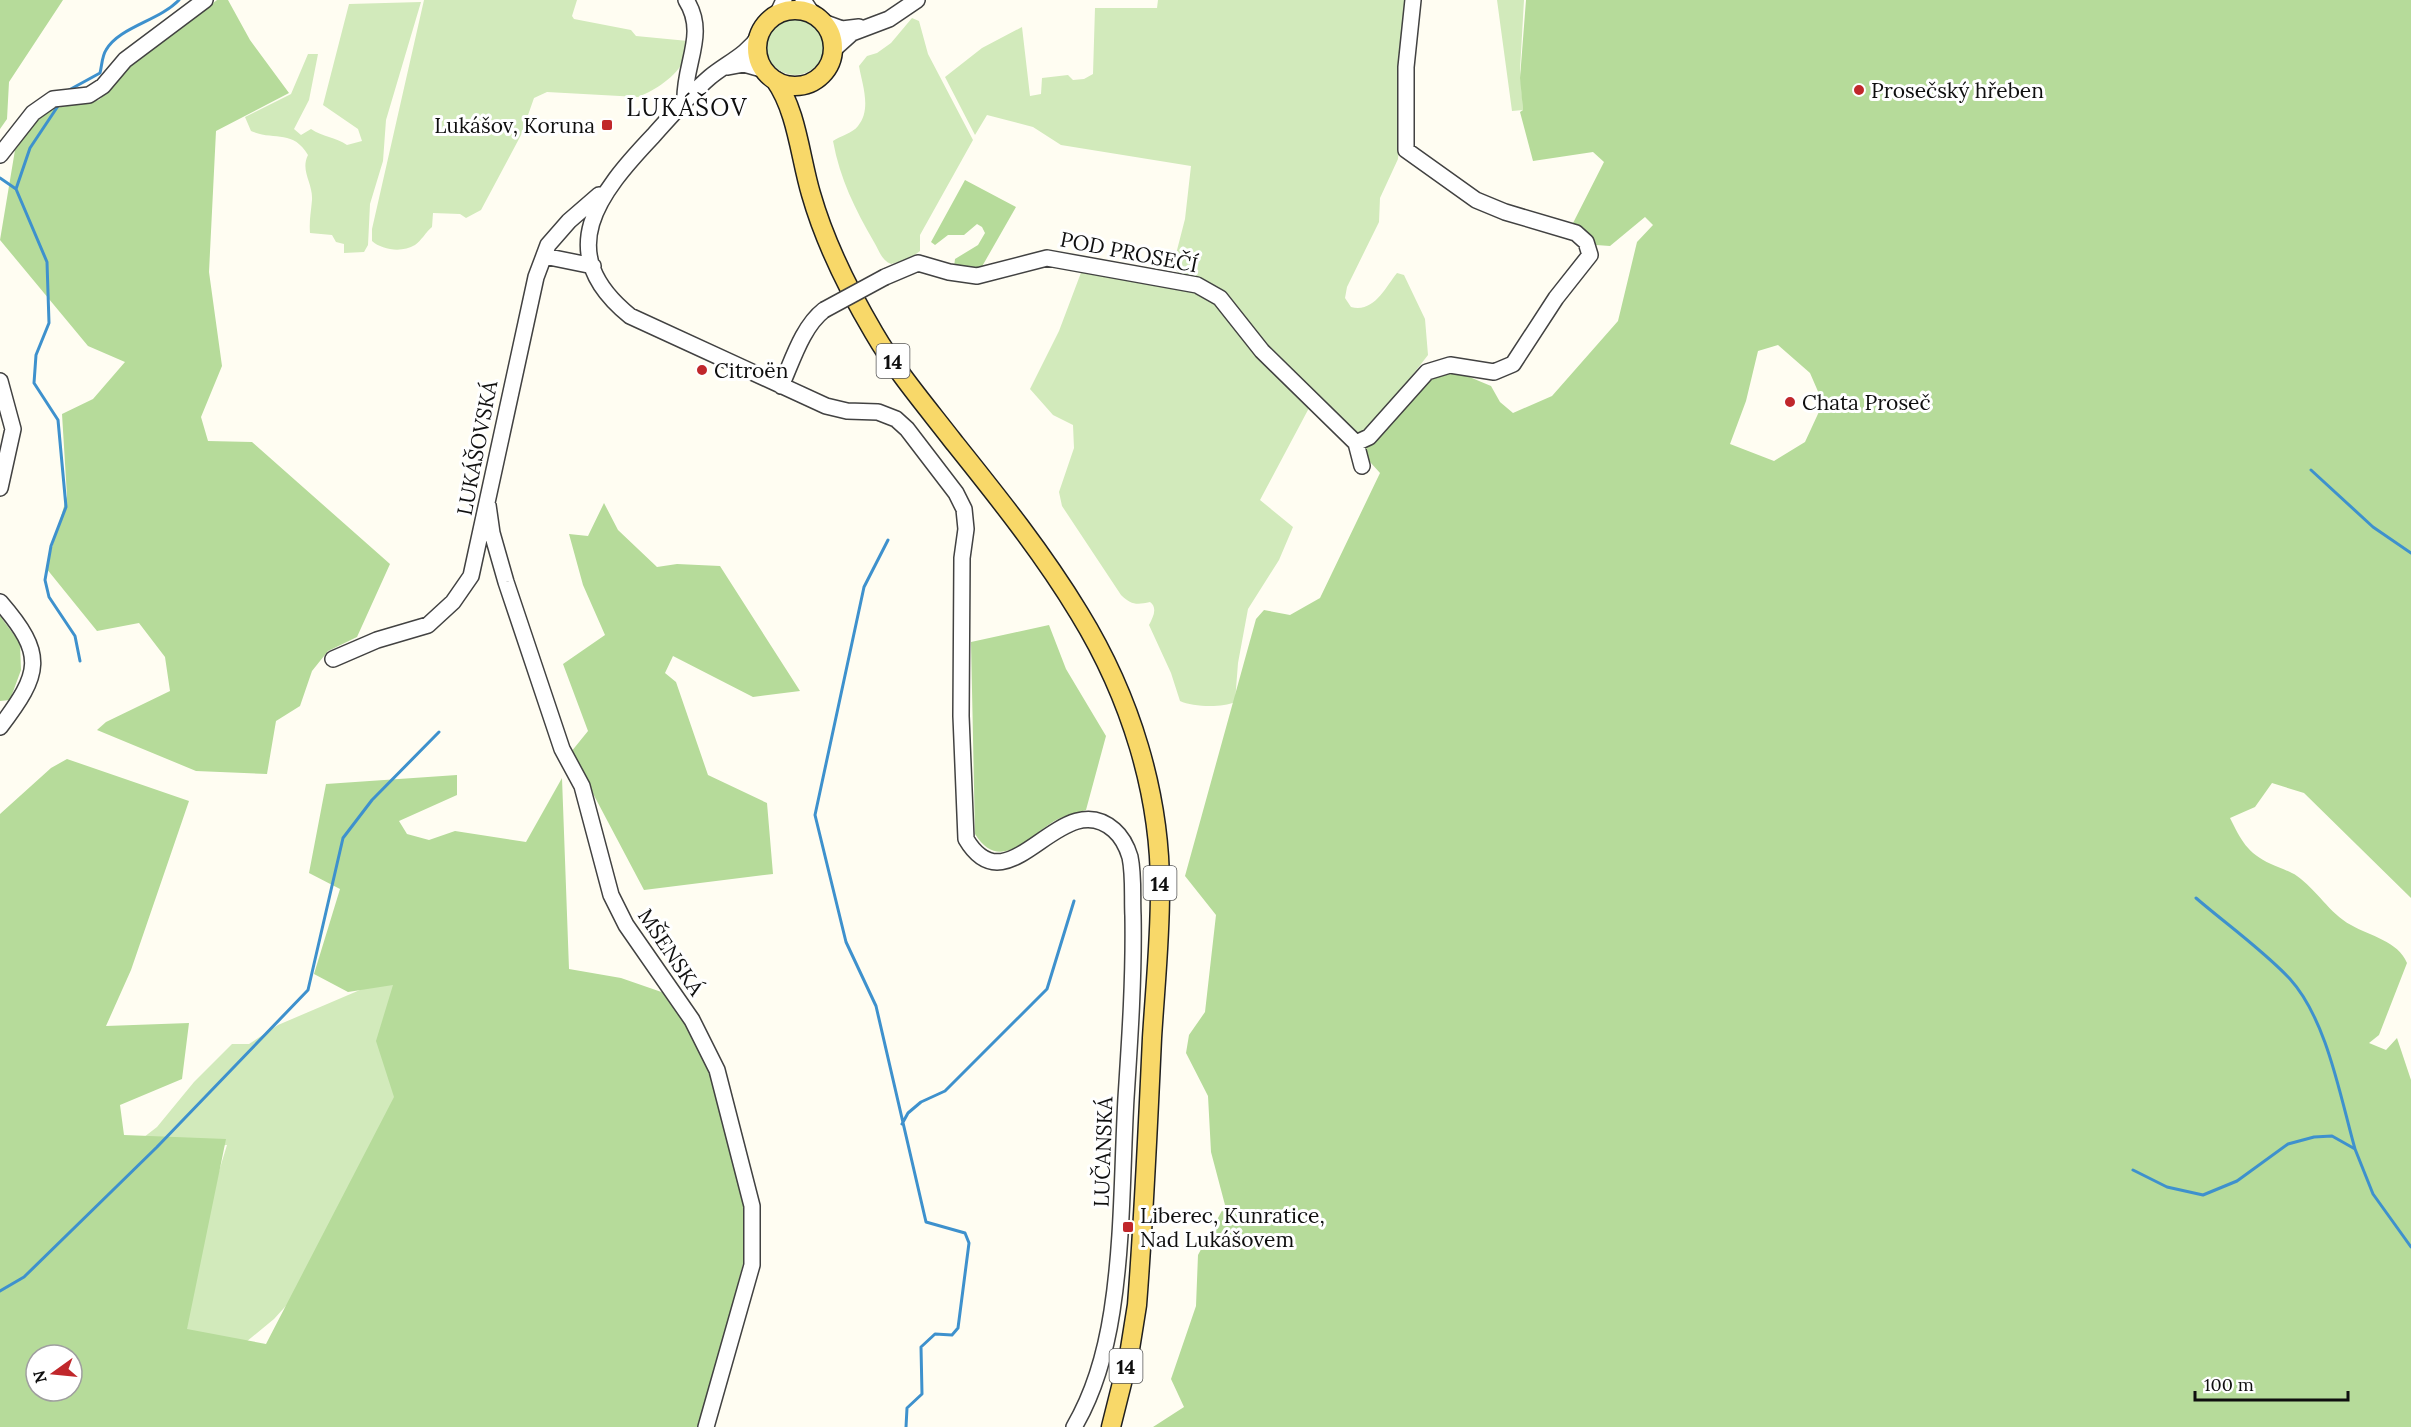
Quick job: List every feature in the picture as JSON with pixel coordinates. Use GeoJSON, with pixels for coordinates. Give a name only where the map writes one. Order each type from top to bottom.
{"type":"FeatureCollection","features":[{"type":"Feature","properties":{"kind":"main road"},"geometry":{"type":"LineString","coordinates":[[759,36],[781,7],[813,12],[831,36],[832,51]]}},
{"type":"Feature","properties":{"kind":"main road","name":"14"},"geometry":{"type":"LineString","coordinates":[[759,36],[758,54],[784,95],[823,230],[856,303],[902,374],[1000,501],[1080,614],[1102,653],[1122,696],[1140,750],[1151,796],[1157,843],[1160,889],[1158,957],[1137,1305],[1129,1354],[1111,1427]]}},
{"type":"Feature","properties":{"kind":"main road","name":"14"},"geometry":{"type":"LineString","coordinates":[[802,158],[798,110],[802,93],[809,83],[825,70],[832,51]]}},
{"type":"Feature","properties":{"kind":"main road"},"geometry":{"type":"LineString","coordinates":[[770,75],[792,85],[809,83]]}},
{"type":"Feature","properties":{"kind":"street"},"geometry":{"type":"LineString","coordinates":[[0,155],[33,113],[53,99],[89,95],[103,86],[125,60],[205,0]]}},
{"type":"Feature","properties":{"kind":"street"},"geometry":{"type":"LineString","coordinates":[[685,102],[684,88],[697,36],[693,11],[686,0]]}},
{"type":"Feature","properties":{"kind":"street"},"geometry":{"type":"LineString","coordinates":[[832,51],[847,36],[889,18],[917,0]]}},
{"type":"Feature","properties":{"kind":"street"},"geometry":{"type":"LineString","coordinates":[[1362,466],[1356,443],[1369,436],[1422,376],[1434,369],[1450,365],[1494,372],[1513,364],[1556,298],[1590,255],[1586,242],[1576,233],[1505,212],[1476,200],[1406,150],[1406,67],[1413,0]]}},
{"type":"Feature","properties":{"kind":"street"},"geometry":{"type":"LineString","coordinates":[[813,12],[842,29],[871,25]]}},
{"type":"Feature","properties":{"kind":"street"},"geometry":{"type":"LineString","coordinates":[[606,190],[685,102],[722,68],[746,51],[759,36]]}},
{"type":"Feature","properties":{"kind":"street"},"geometry":{"type":"LineString","coordinates":[[722,68],[744,64],[770,75]]}},
{"type":"Feature","properties":{"kind":"street","name":"LUKÁŠOVSKÁ"},"geometry":{"type":"LineString","coordinates":[[333,659],[377,640],[428,625],[453,602],[471,576],[536,277],[548,245],[569,221],[606,190]]}},
{"type":"Feature","properties":{"kind":"street","name":"LUČANSKÁ"},"geometry":{"type":"LineString","coordinates":[[606,190],[597,206],[590,228],[589,243],[593,266],[606,293],[630,315],[781,386],[847,411],[887,414],[907,429],[956,493],[964,509],[966,529],[962,558],[964,824],[966,839],[974,853],[985,861],[1004,861],[1025,853],[1070,822],[1092,820],[1112,828],[1126,846],[1132,871],[1133,954],[1118,1267],[1105,1346],[1074,1427]]}},
{"type":"Feature","properties":{"kind":"street"},"geometry":{"type":"LineString","coordinates":[[544,256],[593,266]]}},
{"type":"Feature","properties":{"kind":"street","name":"POD PROSEČÍ"},"geometry":{"type":"LineString","coordinates":[[781,386],[808,329],[824,309],[885,277],[918,263],[977,276],[1047,258],[1197,285],[1220,298],[1262,351],[1356,443]]}},
{"type":"Feature","properties":{"kind":"street"},"geometry":{"type":"LineString","coordinates":[[0,381],[14,429],[0,488]]}},
{"type":"Feature","properties":{"kind":"street","name":"MŠENSKÁ"},"geometry":{"type":"LineString","coordinates":[[488,505],[492,533],[506,582],[562,749],[582,786],[611,895],[626,925],[692,1020],[717,1070],[752,1206],[752,1265],[706,1427]]}},
{"type":"Feature","properties":{"kind":"street"},"geometry":{"type":"LineString","coordinates":[[0,602],[15,618],[29,641],[33,666],[30,680],[19,701],[0,727]]}},
{"type":"Feature","properties":{"kind":"green space"},"geometry":{"type":"Polygon","coordinates":[[[0,0],[63,0],[9,82],[7,119],[0,129],[0,0]]]}},
{"type":"Feature","properties":{"kind":"green space"},"geometry":{"type":"Polygon","coordinates":[[[217,0],[228,0],[250,40],[289,93],[216,131],[209,272],[222,366],[201,417],[208,441],[252,442],[390,564],[357,637],[328,651],[312,671],[300,706],[276,721],[267,774],[196,771],[97,730],[106,722],[170,691],[165,657],[139,623],[97,631],[46,568],[67,496],[62,414],[93,399],[125,362],[88,346],[0,240],[15,150],[45,110],[99,100],[131,66],[217,0]]]}},
{"type":"Feature","properties":{"kind":"green space"},"geometry":{"type":"Polygon","coordinates":[[[424,0],[577,0],[572,16],[574,19],[631,30],[636,36],[688,41],[685,58],[671,77],[658,87],[638,97],[547,92],[534,98],[521,135],[481,210],[466,218],[460,214],[433,213],[432,227],[415,245],[398,250],[387,248],[372,241],[372,229],[424,0]]]}},
{"type":"Feature","properties":{"kind":"green space"},"geometry":{"type":"Polygon","coordinates":[[[1158,0],[1409,0],[1398,159],[1380,198],[1379,222],[1347,287],[1345,298],[1351,307],[1366,306],[1378,298],[1397,273],[1404,275],[1425,319],[1428,355],[1372,427],[1363,432],[1353,432],[1201,280],[1176,270],[1175,258],[1185,219],[1191,166],[1061,145],[1033,127],[987,115],[975,135],[945,77],[982,48],[1022,27],[1030,96],[1041,94],[1042,78],[1068,75],[1073,80],[1084,79],[1093,74],[1095,8],[1157,8],[1158,0]]]}},
{"type":"Feature","properties":{"kind":"green space"},"geometry":{"type":"Polygon","coordinates":[[[1497,0],[1524,0],[1520,70],[1523,110],[1512,111],[1497,0]]]}},
{"type":"Feature","properties":{"kind":"green space"},"geometry":{"type":"Polygon","coordinates":[[[1526,0],[2411,0],[2411,898],[2304,793],[2272,783],[2255,807],[2230,818],[2241,839],[2256,855],[2297,876],[2343,920],[2390,944],[2397,949],[2407,963],[2379,1035],[2369,1043],[2386,1050],[2397,1038],[2411,1080],[2411,1427],[1153,1427],[1184,1407],[1171,1379],[1196,1306],[1198,1255],[1225,1205],[1211,1152],[1208,1096],[1186,1053],[1189,1035],[1205,1012],[1216,915],[1185,876],[1256,619],[1264,610],[1290,615],[1320,598],[1380,473],[1361,452],[1424,378],[1448,368],[1491,386],[1500,402],[1513,413],[1552,396],[1618,321],[1637,242],[1653,225],[1645,217],[1610,246],[1596,245],[1589,236],[1572,225],[1604,162],[1593,152],[1533,161],[1520,112],[1523,110],[1520,78],[1526,0]],[[1778,345],[1758,351],[1746,401],[1730,444],[1774,461],[1805,442],[1823,403],[1810,373],[1778,345]]]}},
{"type":"Feature","properties":{"kind":"green space"},"geometry":{"type":"Polygon","coordinates":[[[421,2],[386,120],[383,161],[370,204],[368,245],[364,252],[344,253],[344,244],[336,242],[332,235],[310,233],[312,194],[305,166],[308,155],[302,147],[289,139],[251,131],[245,117],[291,94],[308,54],[318,54],[309,100],[294,129],[301,135],[311,129],[347,145],[362,141],[358,129],[323,105],[349,4],[421,2]]]}},
{"type":"Feature","properties":{"kind":"green space"},"geometry":{"type":"Polygon","coordinates":[[[789,17],[801,17],[816,25],[824,40],[824,52],[816,67],[801,75],[789,75],[774,67],[766,52],[766,40],[774,25],[789,17]]]}},
{"type":"Feature","properties":{"kind":"green space"},"geometry":{"type":"Polygon","coordinates":[[[912,18],[919,21],[928,54],[973,140],[920,235],[920,251],[909,259],[891,264],[881,254],[855,206],[844,181],[833,141],[853,131],[862,119],[865,96],[859,66],[867,56],[877,53],[891,43],[912,18]]]}},
{"type":"Feature","properties":{"kind":"green space"},"geometry":{"type":"Polygon","coordinates":[[[965,180],[1016,207],[980,270],[954,267],[955,259],[978,245],[985,233],[977,224],[964,235],[948,235],[935,245],[931,242],[965,180]]]}},
{"type":"Feature","properties":{"kind":"green space"},"geometry":{"type":"Polygon","coordinates":[[[1082,270],[1204,291],[1309,404],[1309,408],[1260,500],[1293,527],[1279,560],[1248,609],[1238,663],[1235,702],[1208,706],[1192,705],[1180,701],[1171,673],[1149,625],[1154,607],[1150,602],[1134,603],[1121,595],[1062,506],[1059,492],[1074,448],[1073,425],[1053,415],[1030,389],[1059,331],[1082,270]]]}},
{"type":"Feature","properties":{"kind":"green space"},"geometry":{"type":"Polygon","coordinates":[[[604,503],[618,530],[657,567],[677,564],[720,566],[800,691],[753,697],[673,656],[665,673],[676,682],[708,775],[767,803],[773,874],[644,890],[571,752],[588,731],[563,664],[605,635],[583,585],[569,534],[588,536],[604,503]]]}},
{"type":"Feature","properties":{"kind":"green space"},"geometry":{"type":"Polygon","coordinates":[[[0,616],[20,643],[21,670],[10,700],[0,701],[0,616]]]}},
{"type":"Feature","properties":{"kind":"green space"},"geometry":{"type":"Polygon","coordinates":[[[1049,625],[1066,669],[1106,736],[1086,810],[1058,819],[1017,847],[1006,851],[995,851],[985,846],[975,834],[971,642],[1049,625]]]}},
{"type":"Feature","properties":{"kind":"green space"},"geometry":{"type":"Polygon","coordinates":[[[67,759],[189,801],[131,970],[106,1026],[189,1023],[182,1079],[120,1105],[124,1135],[226,1139],[187,1329],[266,1344],[394,1097],[376,1041],[393,985],[348,992],[314,974],[340,889],[309,873],[326,784],[457,775],[457,795],[399,821],[407,834],[429,840],[455,831],[526,842],[562,778],[569,969],[621,978],[673,996],[709,1070],[747,1208],[745,1256],[701,1427],[0,1427],[0,814],[51,768],[67,759]]]}},
{"type":"Feature","properties":{"kind":"green space"},"geometry":{"type":"Polygon","coordinates":[[[395,975],[423,1070],[304,1286],[274,1319],[229,1356],[184,1341],[201,1230],[227,1145],[126,1151],[157,1127],[194,1082],[232,1044],[249,1044],[278,1025],[395,975]]]}},
{"type":"Feature","properties":{"kind":"waterway"},"geometry":{"type":"LineString","coordinates":[[69,90],[100,73],[105,52],[120,35],[161,13],[179,0]]}},
{"type":"Feature","properties":{"kind":"waterway"},"geometry":{"type":"LineString","coordinates":[[60,103],[30,148],[16,189],[47,262],[49,323],[36,355],[34,383],[58,420],[66,507],[51,546],[45,580],[49,597],[75,636],[80,661]]}},
{"type":"Feature","properties":{"kind":"waterway"},"geometry":{"type":"LineString","coordinates":[[0,178],[16,189]]}},
{"type":"Feature","properties":{"kind":"waterway"},"geometry":{"type":"LineString","coordinates":[[2311,470],[2373,527],[2411,553]]}},
{"type":"Feature","properties":{"kind":"waterway"},"geometry":{"type":"LineString","coordinates":[[888,540],[864,587],[815,815],[846,942],[876,1006],[926,1222],[965,1233],[969,1243],[958,1328],[952,1335],[935,1334],[921,1347],[922,1394],[907,1408],[906,1427]]}},
{"type":"Feature","properties":{"kind":"waterway"},"geometry":{"type":"LineString","coordinates":[[0,1291],[24,1277],[157,1147],[308,990],[343,838],[372,800],[439,732]]}},
{"type":"Feature","properties":{"kind":"waterway"},"geometry":{"type":"LineString","coordinates":[[2196,898],[2268,958],[2290,979],[2303,996],[2314,1015],[2331,1060],[2355,1149]]}},
{"type":"Feature","properties":{"kind":"waterway"},"geometry":{"type":"LineString","coordinates":[[902,1124],[908,1113],[921,1102],[945,1091],[1047,989],[1074,901]]}},
{"type":"Feature","properties":{"kind":"waterway"},"geometry":{"type":"LineString","coordinates":[[2133,1170],[2167,1187],[2203,1195],[2237,1181],[2288,1144],[2314,1137],[2332,1136],[2355,1149],[2373,1194],[2411,1247]]}},
{"type":"Feature","properties":{"kind":"place","name":"Prosečský hřeben"},"geometry":{"type":"Point","coordinates":[1859,90]}},
{"type":"Feature","properties":{"kind":"place","name":"Lukášov, Koruna"},"geometry":{"type":"Point","coordinates":[607,125]}},
{"type":"Feature","properties":{"kind":"place","name":"Citroën"},"geometry":{"type":"Point","coordinates":[702,370]}},
{"type":"Feature","properties":{"kind":"place","name":"Chata Proseč"},"geometry":{"type":"Point","coordinates":[1790,402]}},
{"type":"Feature","properties":{"kind":"place","name":"Liberec, Kunratice, Nad Lukášovem"},"geometry":{"type":"Point","coordinates":[1128,1227]}},
{"type":"Feature","properties":{"kind":"district","name":"LUKÁŠOV"},"geometry":{"type":"Point","coordinates":[687,107]}}]}
